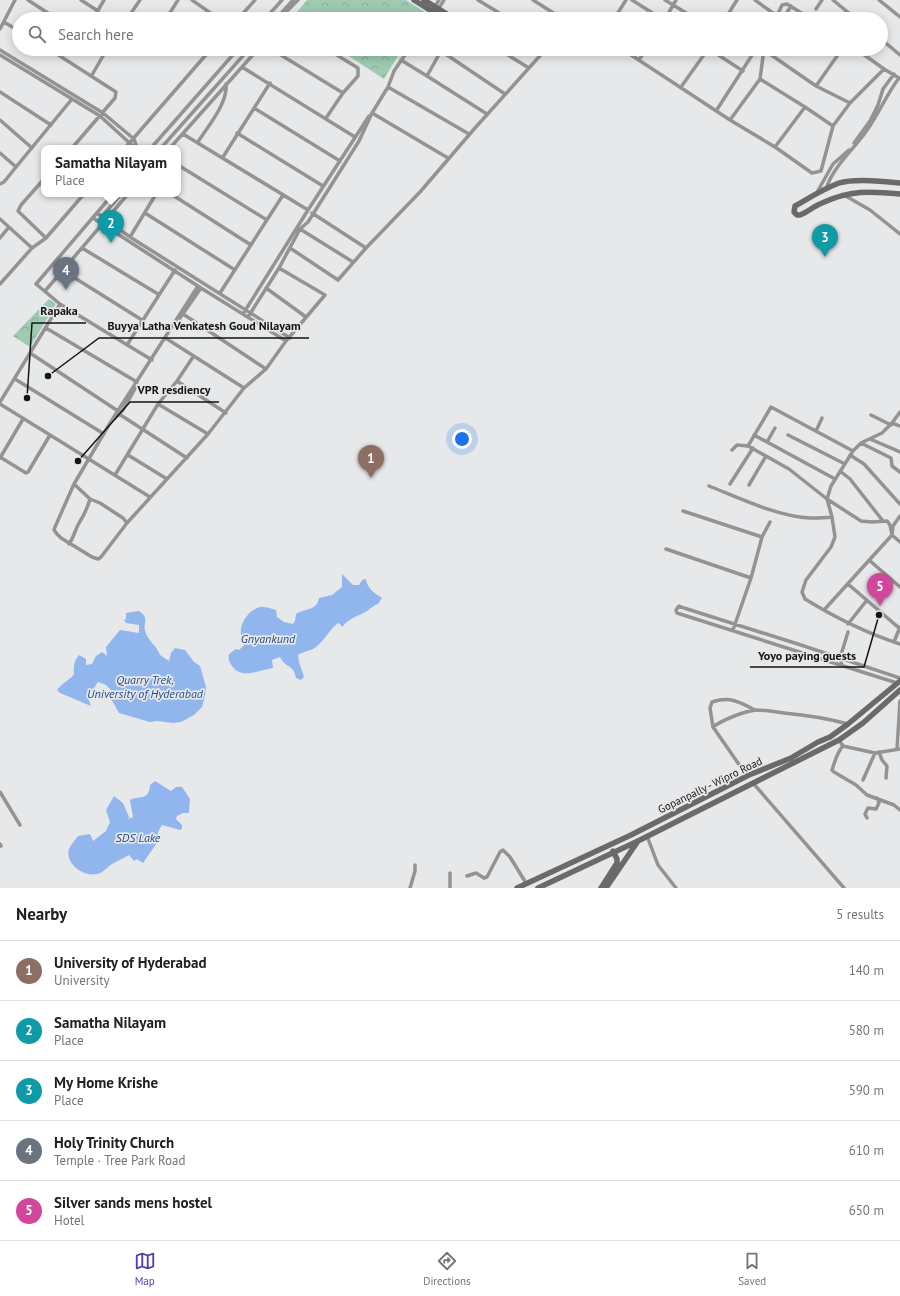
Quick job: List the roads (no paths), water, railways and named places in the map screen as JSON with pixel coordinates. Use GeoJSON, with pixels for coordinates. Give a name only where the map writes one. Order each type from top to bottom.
{"type":"FeatureCollection","features":[{"type":"Feature","properties":{"kind":"main road"},"geometry":{"type":"LineString","coordinates":[[414,0],[434,12]]}},
{"type":"Feature","properties":{"kind":"main road"},"geometry":{"type":"LineString","coordinates":[[424,0],[434,12]]}},
{"type":"Feature","properties":{"kind":"main road"},"geometry":{"type":"LineString","coordinates":[[900,183],[853,181],[840,183],[795,206],[794,212],[797,215],[800,215],[843,194],[870,191],[900,194]]}},
{"type":"Feature","properties":{"kind":"main road","name":"Gopanpally - Wipro Road"},"geometry":{"type":"LineString","coordinates":[[519,887],[625,838],[747,776],[791,758],[818,742],[830,737],[848,724],[899,681]]}},
{"type":"Feature","properties":{"kind":"main road","name":"Gopanpally - Wipro Road"},"geometry":{"type":"LineString","coordinates":[[538,888],[638,841],[838,740],[863,723],[900,690]]}},
{"type":"Feature","properties":{"kind":"main road"},"geometry":{"type":"LineString","coordinates":[[606,888],[638,841]]}},
{"type":"Feature","properties":{"kind":"main road"},"geometry":{"type":"LineString","coordinates":[[601,888],[617,863],[617,859],[613,852]]}},
{"type":"Feature","properties":{"kind":"street"},"geometry":{"type":"LineString","coordinates":[[0,29],[15,0]]}},
{"type":"Feature","properties":{"kind":"street"},"geometry":{"type":"LineString","coordinates":[[28,0],[46,12]]}},
{"type":"Feature","properties":{"kind":"street"},"geometry":{"type":"LineString","coordinates":[[81,0],[98,11],[104,0]]}},
{"type":"Feature","properties":{"kind":"street"},"geometry":{"type":"LineString","coordinates":[[132,12],[140,0]]}},
{"type":"Feature","properties":{"kind":"street"},"geometry":{"type":"LineString","coordinates":[[170,12],[178,0]]}},
{"type":"Feature","properties":{"kind":"street"},"geometry":{"type":"LineString","coordinates":[[192,0],[209,12]]}},
{"type":"Feature","properties":{"kind":"street"},"geometry":{"type":"LineString","coordinates":[[197,4],[200,0]]}},
{"type":"Feature","properties":{"kind":"street"},"geometry":{"type":"LineString","coordinates":[[244,12],[255,0]]}},
{"type":"Feature","properties":{"kind":"street"},"geometry":{"type":"LineString","coordinates":[[271,12],[282,0]]}},
{"type":"Feature","properties":{"kind":"street"},"geometry":{"type":"LineString","coordinates":[[282,12],[293,0]]}},
{"type":"Feature","properties":{"kind":"street"},"geometry":{"type":"LineString","coordinates":[[287,12],[298,0]]}},
{"type":"Feature","properties":{"kind":"street"},"geometry":{"type":"LineString","coordinates":[[434,12],[439,0]]}},
{"type":"Feature","properties":{"kind":"street"},"geometry":{"type":"LineString","coordinates":[[434,12],[444,0]]}},
{"type":"Feature","properties":{"kind":"street"},"geometry":{"type":"LineString","coordinates":[[478,0],[498,12]]}},
{"type":"Feature","properties":{"kind":"street"},"geometry":{"type":"LineString","coordinates":[[533,0],[551,12]]}},
{"type":"Feature","properties":{"kind":"street"},"geometry":{"type":"LineString","coordinates":[[618,12],[626,0]]}},
{"type":"Feature","properties":{"kind":"street"},"geometry":{"type":"LineString","coordinates":[[632,0],[652,12]]}},
{"type":"Feature","properties":{"kind":"street"},"geometry":{"type":"LineString","coordinates":[[665,0],[684,12]]}},
{"type":"Feature","properties":{"kind":"street"},"geometry":{"type":"LineString","coordinates":[[668,12],[676,0]]}},
{"type":"Feature","properties":{"kind":"street"},"geometry":{"type":"LineString","coordinates":[[729,12],[737,0]]}},
{"type":"Feature","properties":{"kind":"street"},"geometry":{"type":"LineString","coordinates":[[754,0],[770,12]]}},
{"type":"Feature","properties":{"kind":"street"},"geometry":{"type":"LineString","coordinates":[[816,9],[822,0]]}},
{"type":"Feature","properties":{"kind":"street"},"geometry":{"type":"LineString","coordinates":[[833,0],[848,12]]}},
{"type":"Feature","properties":{"kind":"street"},"geometry":{"type":"LineString","coordinates":[[879,0],[900,17]]}},
{"type":"Feature","properties":{"kind":"street"},"geometry":{"type":"LineString","coordinates":[[778,12],[782,5],[787,4],[800,12]]}},
{"type":"Feature","properties":{"kind":"street"},"geometry":{"type":"LineString","coordinates":[[787,12],[791,6]]}},
{"type":"Feature","properties":{"kind":"street"},"geometry":{"type":"LineString","coordinates":[[4,22],[12,27]]}},
{"type":"Feature","properties":{"kind":"street"},"geometry":{"type":"LineString","coordinates":[[888,45],[900,55]]}},
{"type":"Feature","properties":{"kind":"street"},"geometry":{"type":"LineString","coordinates":[[0,50],[102,115],[134,139],[136,145]]}},
{"type":"Feature","properties":{"kind":"street"},"geometry":{"type":"LineString","coordinates":[[0,55],[72,99],[102,115],[134,145]]}},
{"type":"Feature","properties":{"kind":"street"},"geometry":{"type":"LineString","coordinates":[[60,56],[92,75],[116,92],[115,98],[102,115],[75,145]]}},
{"type":"Feature","properties":{"kind":"street"},"geometry":{"type":"LineString","coordinates":[[92,75],[102,56]]}},
{"type":"Feature","properties":{"kind":"street"},"geometry":{"type":"LineString","coordinates":[[128,145],[205,56]]}},
{"type":"Feature","properties":{"kind":"street"},"geometry":{"type":"LineString","coordinates":[[154,145],[232,56]]}},
{"type":"Feature","properties":{"kind":"street"},"geometry":{"type":"LineString","coordinates":[[164,145],[243,56]]}},
{"type":"Feature","properties":{"kind":"street"},"geometry":{"type":"LineString","coordinates":[[173,145],[252,56]]}},
{"type":"Feature","properties":{"kind":"street"},"geometry":{"type":"LineString","coordinates":[[282,56],[343,93]]}},
{"type":"Feature","properties":{"kind":"street"},"geometry":{"type":"LineString","coordinates":[[326,118],[343,93],[358,76],[358,68],[338,56]]}},
{"type":"Feature","properties":{"kind":"street"},"geometry":{"type":"LineString","coordinates":[[243,314],[355,137],[386,86],[391,71],[402,56]]}},
{"type":"Feature","properties":{"kind":"street"},"geometry":{"type":"LineString","coordinates":[[248,317],[279,268],[300,229],[308,222],[359,141],[403,56]]}},
{"type":"Feature","properties":{"kind":"street"},"geometry":{"type":"LineString","coordinates":[[427,76],[439,56]]}},
{"type":"Feature","properties":{"kind":"street"},"geometry":{"type":"LineString","coordinates":[[451,56],[505,94]]}},
{"type":"Feature","properties":{"kind":"street"},"geometry":{"type":"LineString","coordinates":[[511,56],[529,68]]}},
{"type":"Feature","properties":{"kind":"street"},"geometry":{"type":"LineString","coordinates":[[290,248],[338,280],[366,248],[420,192],[469,134],[540,56]]}},
{"type":"Feature","properties":{"kind":"street"},"geometry":{"type":"LineString","coordinates":[[633,56],[730,120],[775,147],[812,173],[821,171],[833,126],[850,103],[884,69]]}},
{"type":"Feature","properties":{"kind":"street"},"geometry":{"type":"LineString","coordinates":[[639,60],[642,56]]}},
{"type":"Feature","properties":{"kind":"street"},"geometry":{"type":"LineString","coordinates":[[681,87],[704,56]]}},
{"type":"Feature","properties":{"kind":"street"},"geometry":{"type":"LineString","coordinates":[[720,56],[742,71]]}},
{"type":"Feature","properties":{"kind":"street"},"geometry":{"type":"LineString","coordinates":[[716,111],[752,56]]}},
{"type":"Feature","properties":{"kind":"street"},"geometry":{"type":"LineString","coordinates":[[730,120],[760,79],[763,56]]}},
{"type":"Feature","properties":{"kind":"street"},"geometry":{"type":"LineString","coordinates":[[774,56],[816,86],[850,103]]}},
{"type":"Feature","properties":{"kind":"street"},"geometry":{"type":"LineString","coordinates":[[816,86],[837,56]]}},
{"type":"Feature","properties":{"kind":"street"},"geometry":{"type":"LineString","coordinates":[[826,189],[835,170],[866,132],[890,90],[899,78],[866,56]]}},
{"type":"Feature","properties":{"kind":"street"},"geometry":{"type":"LineString","coordinates":[[400,60],[487,114]]}},
{"type":"Feature","properties":{"kind":"street"},"geometry":{"type":"LineString","coordinates":[[242,67],[355,137]]}},
{"type":"Feature","properties":{"kind":"street"},"geometry":{"type":"LineString","coordinates":[[815,195],[833,164],[850,149],[870,120],[878,105],[883,89],[894,74]]}},
{"type":"Feature","properties":{"kind":"street"},"geometry":{"type":"LineString","coordinates":[[760,79],[833,126]]}},
{"type":"Feature","properties":{"kind":"street"},"geometry":{"type":"LineString","coordinates":[[222,157],[270,83]]}},
{"type":"Feature","properties":{"kind":"street"},"geometry":{"type":"LineString","coordinates":[[198,142],[221,105],[227,92],[226,84]]}},
{"type":"Feature","properties":{"kind":"street"},"geometry":{"type":"LineString","coordinates":[[388,87],[469,134]]}},
{"type":"Feature","properties":{"kind":"street"},"geometry":{"type":"LineString","coordinates":[[0,92],[51,125]]}},
{"type":"Feature","properties":{"kind":"street"},"geometry":{"type":"LineString","coordinates":[[0,184],[4,182],[72,99]]}},
{"type":"Feature","properties":{"kind":"street"},"geometry":{"type":"LineString","coordinates":[[775,147],[805,107]]}},
{"type":"Feature","properties":{"kind":"street"},"geometry":{"type":"LineString","coordinates":[[254,108],[340,161]]}},
{"type":"Feature","properties":{"kind":"street"},"geometry":{"type":"LineString","coordinates":[[372,113],[448,158]]}},
{"type":"Feature","properties":{"kind":"street"},"geometry":{"type":"LineString","coordinates":[[0,120],[32,148]]}},
{"type":"Feature","properties":{"kind":"street"},"geometry":{"type":"LineString","coordinates":[[237,133],[323,186]]}},
{"type":"Feature","properties":{"kind":"street"},"geometry":{"type":"LineString","coordinates":[[183,134],[308,210]]}},
{"type":"Feature","properties":{"kind":"street"},"geometry":{"type":"LineString","coordinates":[[0,153],[16,167]]}},
{"type":"Feature","properties":{"kind":"street"},"geometry":{"type":"LineString","coordinates":[[181,166],[267,220]]}},
{"type":"Feature","properties":{"kind":"street"},"geometry":{"type":"LineString","coordinates":[[41,182],[21,205],[18,211],[46,238]]}},
{"type":"Feature","properties":{"kind":"street"},"geometry":{"type":"LineString","coordinates":[[843,194],[870,210],[900,234]]}},
{"type":"Feature","properties":{"kind":"street"},"geometry":{"type":"LineString","coordinates":[[220,293],[283,195]]}},
{"type":"Feature","properties":{"kind":"street"},"geometry":{"type":"LineString","coordinates":[[0,284],[32,248],[46,238],[81,197]]}},
{"type":"Feature","properties":{"kind":"street"},"geometry":{"type":"LineString","coordinates":[[110,197],[36,284],[60,304],[152,360]]}},
{"type":"Feature","properties":{"kind":"street"},"geometry":{"type":"LineString","coordinates":[[98,221],[118,197]]}},
{"type":"Feature","properties":{"kind":"street"},"geometry":{"type":"LineString","coordinates":[[45,291],[125,197]]}},
{"type":"Feature","properties":{"kind":"street"},"geometry":{"type":"LineString","coordinates":[[130,237],[154,197]]}},
{"type":"Feature","properties":{"kind":"street"},"geometry":{"type":"LineString","coordinates":[[176,197],[251,245]]}},
{"type":"Feature","properties":{"kind":"street"},"geometry":{"type":"LineString","coordinates":[[97,213],[130,237],[290,338]]}},
{"type":"Feature","properties":{"kind":"street"},"geometry":{"type":"LineString","coordinates":[[145,213],[235,270]]}},
{"type":"Feature","properties":{"kind":"street"},"geometry":{"type":"LineString","coordinates":[[312,214],[366,248]]}},
{"type":"Feature","properties":{"kind":"street"},"geometry":{"type":"LineString","coordinates":[[93,218],[286,342]]}},
{"type":"Feature","properties":{"kind":"street"},"geometry":{"type":"LineString","coordinates":[[0,219],[32,248]]}},
{"type":"Feature","properties":{"kind":"street"},"geometry":{"type":"LineString","coordinates":[[303,219],[308,222]]}},
{"type":"Feature","properties":{"kind":"street"},"geometry":{"type":"LineString","coordinates":[[0,238],[8,227]]}},
{"type":"Feature","properties":{"kind":"street"},"geometry":{"type":"LineString","coordinates":[[300,229],[353,262]]}},
{"type":"Feature","properties":{"kind":"street"},"geometry":{"type":"LineString","coordinates":[[82,248],[158,294]]}},
{"type":"Feature","properties":{"kind":"street"},"geometry":{"type":"LineString","coordinates":[[127,345],[158,294],[178,266]]}},
{"type":"Feature","properties":{"kind":"street"},"geometry":{"type":"LineString","coordinates":[[203,283],[140,378],[131,398],[110,423],[74,484],[56,522],[54,530],[57,534],[69,544],[92,557],[98,559],[101,557],[128,523],[226,413],[244,388],[266,369],[325,295],[279,268]]}},
{"type":"Feature","properties":{"kind":"street"},"geometry":{"type":"LineString","coordinates":[[62,270],[142,320]]}},
{"type":"Feature","properties":{"kind":"street"},"geometry":{"type":"LineString","coordinates":[[119,412],[199,287]]}},
{"type":"Feature","properties":{"kind":"street"},"geometry":{"type":"LineString","coordinates":[[266,288],[306,317]]}},
{"type":"Feature","properties":{"kind":"street"},"geometry":{"type":"LineString","coordinates":[[60,304],[0,403],[23,419],[150,498]]}},
{"type":"Feature","properties":{"kind":"street"},"geometry":{"type":"LineString","coordinates":[[183,314],[266,369]]}},
{"type":"Feature","properties":{"kind":"street"},"geometry":{"type":"LineString","coordinates":[[46,328],[137,382]]}},
{"type":"Feature","properties":{"kind":"street"},"geometry":{"type":"LineString","coordinates":[[167,339],[193,357],[244,388]]}},
{"type":"Feature","properties":{"kind":"street"},"geometry":{"type":"LineString","coordinates":[[30,353],[187,458]]}},
{"type":"Feature","properties":{"kind":"street"},"geometry":{"type":"LineString","coordinates":[[115,476],[139,435],[144,430],[158,404],[177,381],[193,357]]}},
{"type":"Feature","properties":{"kind":"street"},"geometry":{"type":"LineString","coordinates":[[14,378],[104,434]]}},
{"type":"Feature","properties":{"kind":"street"},"geometry":{"type":"LineString","coordinates":[[177,381],[226,413]]}},
{"type":"Feature","properties":{"kind":"street"},"geometry":{"type":"LineString","coordinates":[[158,404],[208,434]]}},
{"type":"Feature","properties":{"kind":"street"},"geometry":{"type":"LineString","coordinates":[[748,446],[771,407],[853,451]]}},
{"type":"Feature","properties":{"kind":"street"},"geometry":{"type":"LineString","coordinates":[[900,412],[892,424],[882,432],[860,444],[853,451],[835,479],[828,492],[827,499],[835,537],[831,547],[806,580],[802,592],[805,599],[848,624],[868,633],[900,644]]}},
{"type":"Feature","properties":{"kind":"street"},"geometry":{"type":"LineString","coordinates":[[870,415],[900,426]]}},
{"type":"Feature","properties":{"kind":"street"},"geometry":{"type":"LineString","coordinates":[[816,431],[822,418]]}},
{"type":"Feature","properties":{"kind":"street"},"geometry":{"type":"LineString","coordinates":[[23,419],[0,458],[23,472],[28,472],[50,435]]}},
{"type":"Feature","properties":{"kind":"street"},"geometry":{"type":"LineString","coordinates":[[767,442],[775,428]]}},
{"type":"Feature","properties":{"kind":"street"},"geometry":{"type":"LineString","coordinates":[[754,435],[835,479]]}},
{"type":"Feature","properties":{"kind":"street"},"geometry":{"type":"LineString","coordinates":[[788,435],[845,464]]}},
{"type":"Feature","properties":{"kind":"street"},"geometry":{"type":"LineString","coordinates":[[870,439],[900,452]]}},
{"type":"Feature","properties":{"kind":"street"},"geometry":{"type":"LineString","coordinates":[[860,444],[891,458],[892,466],[900,472]]}},
{"type":"Feature","properties":{"kind":"street"},"geometry":{"type":"LineString","coordinates":[[732,450],[737,445],[753,448],[789,469],[827,499],[861,521],[884,521]]}},
{"type":"Feature","properties":{"kind":"street"},"geometry":{"type":"LineString","coordinates":[[730,484],[753,448]]}},
{"type":"Feature","properties":{"kind":"street"},"geometry":{"type":"LineString","coordinates":[[128,455],[167,479]]}},
{"type":"Feature","properties":{"kind":"street"},"geometry":{"type":"LineString","coordinates":[[850,455],[864,464],[900,504]]}},
{"type":"Feature","properties":{"kind":"street"},"geometry":{"type":"LineString","coordinates":[[749,485],[766,456]]}},
{"type":"Feature","properties":{"kind":"street"},"geometry":{"type":"LineString","coordinates":[[840,471],[850,479],[884,521],[887,521],[890,525],[892,535],[900,542]]}},
{"type":"Feature","properties":{"kind":"street"},"geometry":{"type":"LineString","coordinates":[[74,484],[90,499],[100,503],[128,523]]}},
{"type":"Feature","properties":{"kind":"street"},"geometry":{"type":"LineString","coordinates":[[709,486],[793,516],[810,518],[832,517]]}},
{"type":"Feature","properties":{"kind":"street"},"geometry":{"type":"LineString","coordinates":[[69,544],[86,513],[90,499]]}},
{"type":"Feature","properties":{"kind":"street"},"geometry":{"type":"LineString","coordinates":[[684,511],[762,537]]}},
{"type":"Feature","properties":{"kind":"street"},"geometry":{"type":"LineString","coordinates":[[824,610],[892,535],[893,526],[900,516]]}},
{"type":"Feature","properties":{"kind":"street"},"geometry":{"type":"LineString","coordinates":[[733,630],[751,578],[762,537],[770,522]]}},
{"type":"Feature","properties":{"kind":"street"},"geometry":{"type":"LineString","coordinates":[[666,550],[751,578]]}},
{"type":"Feature","properties":{"kind":"street"},"geometry":{"type":"LineString","coordinates":[[869,560],[900,587]]}},
{"type":"Feature","properties":{"kind":"street"},"geometry":{"type":"LineString","coordinates":[[848,584],[900,627],[894,642]]}},
{"type":"Feature","properties":{"kind":"street"},"geometry":{"type":"LineString","coordinates":[[848,624],[867,600]]}},
{"type":"Feature","properties":{"kind":"street"},"geometry":{"type":"LineString","coordinates":[[679,606],[840,658],[899,681],[842,665],[677,613],[676,610],[679,606]]}},
{"type":"Feature","properties":{"kind":"street"},"geometry":{"type":"LineString","coordinates":[[842,665],[840,658],[848,632]]}},
{"type":"Feature","properties":{"kind":"street"},"geometry":{"type":"LineString","coordinates":[[838,740],[844,746],[877,752],[898,749],[900,701],[894,695]]}},
{"type":"Feature","properties":{"kind":"street"},"geometry":{"type":"LineString","coordinates":[[747,776],[713,727],[710,708],[712,702],[719,700],[735,700],[755,710],[813,716],[848,724]]}},
{"type":"Feature","properties":{"kind":"street"},"geometry":{"type":"LineString","coordinates":[[713,727],[735,716],[755,710]]}},
{"type":"Feature","properties":{"kind":"street"},"geometry":{"type":"LineString","coordinates":[[844,746],[840,749],[832,770],[836,774],[856,785],[867,795],[894,805],[900,810]]}},
{"type":"Feature","properties":{"kind":"street"},"geometry":{"type":"LineString","coordinates":[[877,752],[887,766],[886,778]]}},
{"type":"Feature","properties":{"kind":"street"},"geometry":{"type":"LineString","coordinates":[[863,780],[877,752]]}},
{"type":"Feature","properties":{"kind":"street"},"geometry":{"type":"LineString","coordinates":[[753,783],[844,888]]}},
{"type":"Feature","properties":{"kind":"street"},"geometry":{"type":"LineString","coordinates":[[0,792],[20,825]]}},
{"type":"Feature","properties":{"kind":"street"},"geometry":{"type":"LineString","coordinates":[[868,818],[865,814],[868,808],[876,809],[879,803],[877,798]]}},
{"type":"Feature","properties":{"kind":"street"},"geometry":{"type":"LineString","coordinates":[[647,836],[658,865],[676,888]]}},
{"type":"Feature","properties":{"kind":"street"},"geometry":{"type":"LineString","coordinates":[[467,876],[476,873],[482,877],[487,877],[500,852],[503,850],[510,857],[526,883]]}},
{"type":"Feature","properties":{"kind":"street"},"geometry":{"type":"LineString","coordinates":[[410,888],[415,871],[415,865]]}},
{"type":"Feature","properties":{"kind":"street"},"geometry":{"type":"LineString","coordinates":[[450,873],[450,888]]}},
{"type":"Feature","properties":{"kind":"water","name":"Gnyankund"},"geometry":{"type":"Polygon","coordinates":[[[342,574],[353,585],[359,585],[362,580],[366,579],[369,588],[382,598],[378,604],[351,619],[342,627],[338,623],[316,647],[298,655],[304,677],[301,680],[296,678],[293,670],[282,661],[280,657],[272,660],[273,668],[251,673],[241,672],[232,666],[229,660],[229,654],[236,649],[239,650],[246,643],[241,635],[241,630],[243,622],[252,611],[260,607],[276,610],[277,617],[284,622],[293,624],[296,614],[310,609],[316,605],[319,598],[332,595],[342,587],[342,574]]]}},
{"type":"Feature","properties":{"kind":"water","name":"Quarry Trek, University of Hyderabad"},"geometry":{"type":"Polygon","coordinates":[[[139,611],[145,618],[146,635],[160,655],[169,661],[171,653],[175,648],[185,650],[194,662],[200,666],[206,687],[202,707],[194,715],[181,722],[150,722],[119,713],[110,697],[112,691],[106,685],[98,682],[88,697],[91,706],[60,693],[57,690],[74,674],[74,664],[79,655],[86,659],[86,665],[92,664],[96,656],[102,652],[107,656],[106,647],[120,630],[139,633],[139,625],[126,623],[124,620],[126,619],[126,613],[139,611]]]}},
{"type":"Feature","properties":{"kind":"water","name":"SDS Lake"},"geometry":{"type":"Polygon","coordinates":[[[155,781],[171,791],[176,787],[182,787],[190,799],[189,813],[183,813],[177,816],[176,819],[182,825],[182,829],[180,830],[162,825],[158,832],[159,840],[143,863],[137,859],[134,861],[129,855],[97,874],[86,873],[76,868],[72,864],[68,855],[70,847],[78,836],[90,834],[93,841],[106,831],[110,822],[106,810],[114,796],[123,803],[129,817],[128,819],[133,817],[130,800],[146,795],[150,785],[155,781]]]}},
{"type":"Feature","properties":{"kind":"place","name":"Samatha Nilayam"},"geometry":{"type":"Point","coordinates":[111,243]}},
{"type":"Feature","properties":{"kind":"place","name":"My Home Krishe"},"geometry":{"type":"Point","coordinates":[825,257]}},
{"type":"Feature","properties":{"kind":"place","name":"Holy Trinity Church"},"geometry":{"type":"Point","coordinates":[66,290]}},
{"type":"Feature","properties":{"kind":"place","name":"Buyya Latha Venkatesh Goud Nilayam"},"geometry":{"type":"Point","coordinates":[48,376]}},
{"type":"Feature","properties":{"kind":"place","name":"Rapaka"},"geometry":{"type":"Point","coordinates":[27,398]}},
{"type":"Feature","properties":{"kind":"place","name":"VPR resdiency"},"geometry":{"type":"Point","coordinates":[78,461]}},
{"type":"Feature","properties":{"kind":"place","name":"University of Hyderabad"},"geometry":{"type":"Point","coordinates":[371,478]}},
{"type":"Feature","properties":{"kind":"place","name":"Silver sands mens hostel"},"geometry":{"type":"Point","coordinates":[880,606]}},
{"type":"Feature","properties":{"kind":"place","name":"Yoyo paying guests"},"geometry":{"type":"Point","coordinates":[879,615]}}]}
